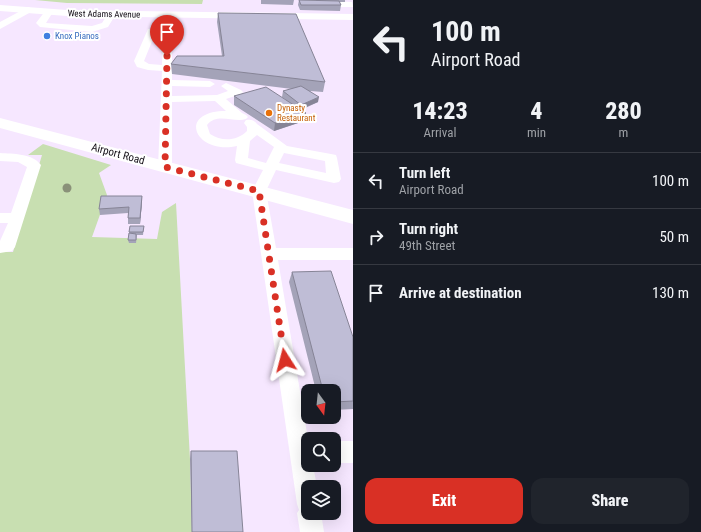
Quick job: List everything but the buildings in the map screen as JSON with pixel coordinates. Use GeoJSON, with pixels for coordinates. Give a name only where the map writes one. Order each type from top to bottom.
{"type":"FeatureCollection","features":[{"type":"Feature","properties":{"kind":"main road","name":"West Adams Avenue"},"geometry":{"type":"LineString","coordinates":[[3,10],[112,14],[353,17]]}},
{"type":"Feature","properties":{"kind":"main road","name":"Airport Road"},"geometry":{"type":"LineString","coordinates":[[0,123],[353,217]]}},
{"type":"Feature","properties":{"kind":"street"},"geometry":{"type":"LineString","coordinates":[[312,0],[317,4],[351,4]]}},
{"type":"Feature","properties":{"kind":"street"},"geometry":{"type":"LineString","coordinates":[[0,26],[28,10]]}},
{"type":"Feature","properties":{"kind":"street"},"geometry":{"type":"LineString","coordinates":[[165,167],[168,15]]}},
{"type":"Feature","properties":{"kind":"street"},"geometry":{"type":"LineString","coordinates":[[167,68],[148,67],[141,65],[139,61],[152,31],[168,31]]}},
{"type":"Feature","properties":{"kind":"street"},"geometry":{"type":"LineString","coordinates":[[167,83],[210,84]]}},
{"type":"Feature","properties":{"kind":"street"},"geometry":{"type":"LineString","coordinates":[[167,98],[218,98],[237,92],[226,86]]}},
{"type":"Feature","properties":{"kind":"street"},"geometry":{"type":"LineString","coordinates":[[218,98],[246,121],[281,146],[280,148]]}},
{"type":"Feature","properties":{"kind":"street"},"geometry":{"type":"LineString","coordinates":[[222,114],[246,121],[253,132],[244,140],[237,143],[219,143],[211,140],[202,132],[201,127],[208,118],[222,114]]}},
{"type":"Feature","properties":{"kind":"street"},"geometry":{"type":"LineString","coordinates":[[244,140],[241,160],[334,179],[331,158],[280,148]]}},
{"type":"Feature","properties":{"kind":"street"},"geometry":{"type":"LineString","coordinates":[[280,148],[259,191],[301,434]]}},
{"type":"Feature","properties":{"kind":"street"},"geometry":{"type":"LineString","coordinates":[[0,157],[21,158],[34,165],[7,247],[0,247]]}},
{"type":"Feature","properties":{"kind":"street"},"geometry":{"type":"LineString","coordinates":[[0,218],[17,218]]}},
{"type":"Feature","properties":{"kind":"street"},"geometry":{"type":"LineString","coordinates":[[269,254],[353,254]]}},
{"type":"Feature","properties":{"kind":"street"},"geometry":{"type":"LineString","coordinates":[[341,452],[353,452]]}},
{"type":"Feature","properties":{"kind":"street"},"geometry":{"type":"LineString","coordinates":[[311,520],[312,532]]}},
{"type":"Feature","properties":{"kind":"green space"},"geometry":{"type":"Polygon","coordinates":[[[35,0],[203,0],[202,4],[67,3],[35,0]]]}},
{"type":"Feature","properties":{"kind":"green space"},"geometry":{"type":"Polygon","coordinates":[[[43,144],[111,165],[99,173],[107,195],[92,237],[157,239],[162,212],[176,203],[190,459],[192,532],[0,532],[0,252],[13,252],[42,155],[28,155],[43,144]]]}},
{"type":"Feature","properties":{"kind":"place","name":"Knox Pianos"},"geometry":{"type":"Point","coordinates":[47,36]}},
{"type":"Feature","properties":{"kind":"place","name":"Dynasty Restaurant"},"geometry":{"type":"Point","coordinates":[269,113]}},
{"type":"Feature","properties":{"kind":"route"},"geometry":{"type":"LineString","coordinates":[[167,56],[165,167],[259,191],[285,360]]}}]}
